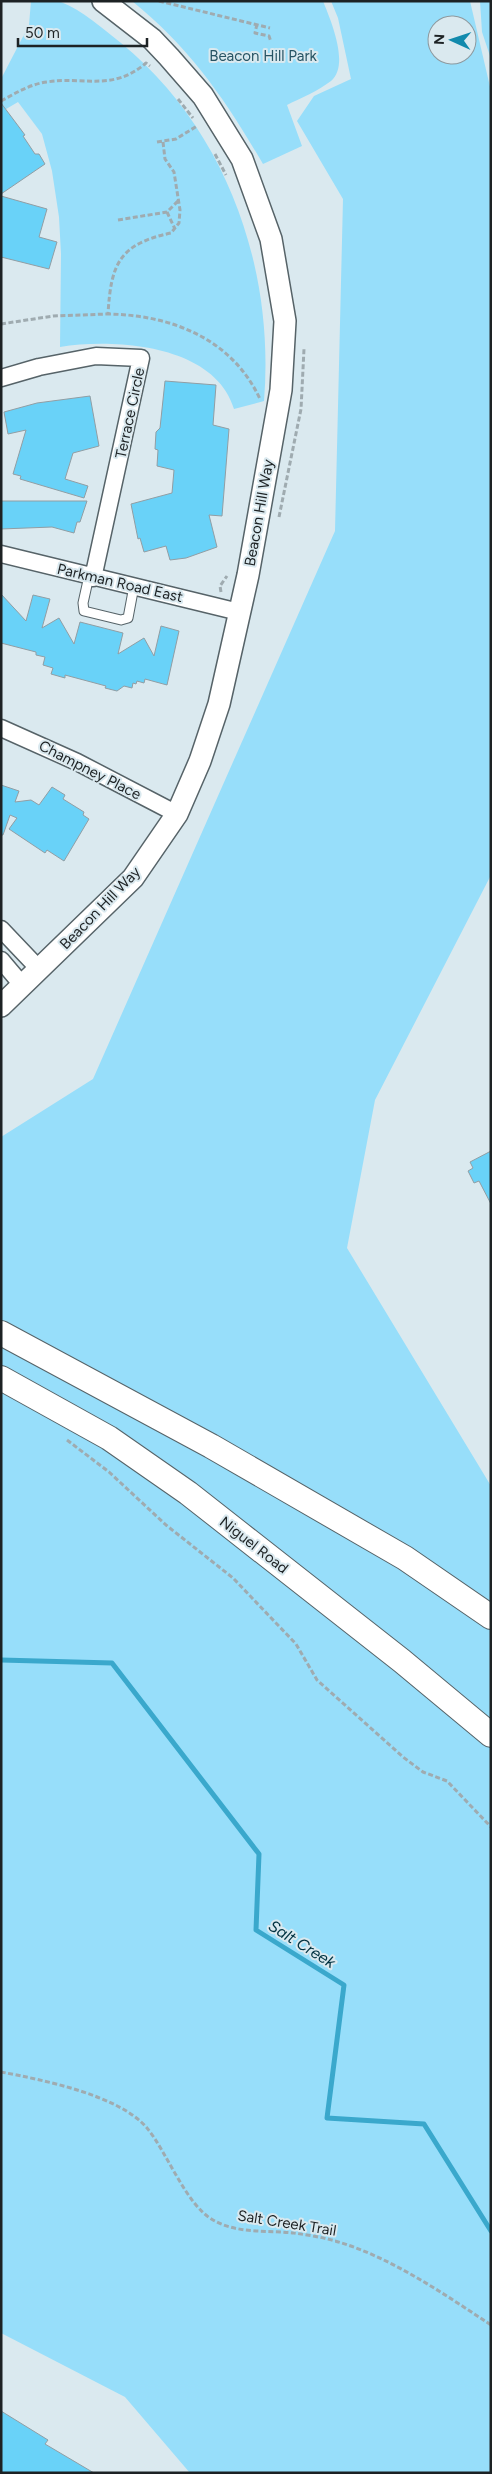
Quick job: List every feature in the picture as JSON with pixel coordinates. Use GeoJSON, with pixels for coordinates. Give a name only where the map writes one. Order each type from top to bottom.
{"type":"FeatureCollection","features":[{"type":"Feature","properties":{"kind":"main road"},"geometry":{"type":"LineString","coordinates":[[1,1333],[210,1446],[397,1554],[491,1617]]}},
{"type":"Feature","properties":{"kind":"main road","name":"Niguel Road"},"geometry":{"type":"LineString","coordinates":[[1,1378],[109,1438],[188,1493],[402,1661],[491,1735]]}},
{"type":"Feature","properties":{"kind":"street","name":"Beacon Hill Way"},"geometry":{"type":"LineString","coordinates":[[1,1006],[40,970],[132,878],[177,814],[200,761],[219,704],[239,612],[281,390],[286,321],[272,239],[242,159],[203,96],[152,39],[103,1]]}},
{"type":"Feature","properties":{"kind":"street","name":"Terrace Circle"},"geometry":{"type":"LineString","coordinates":[[1,378],[39,367],[96,356],[142,358],[91,577]]}},
{"type":"Feature","properties":{"kind":"street","name":"Parkman Road East"},"geometry":{"type":"LineString","coordinates":[[1,554],[239,612]]}},
{"type":"Feature","properties":{"kind":"street","name":"Champney Place"},"geometry":{"type":"LineString","coordinates":[[1,728],[77,762],[177,814]]}},
{"type":"Feature","properties":{"kind":"street"},"geometry":{"type":"LineString","coordinates":[[1,928],[40,970]]}},
{"type":"Feature","properties":{"kind":"street"},"geometry":{"type":"LineString","coordinates":[[1,960],[23,986]]}},
{"type":"Feature","properties":{"kind":"lane"},"geometry":{"type":"LineString","coordinates":[[91,577],[83,603],[84,611],[121,620],[128,618],[134,586]]}},
{"type":"Feature","properties":{"kind":"path"},"geometry":{"type":"LineString","coordinates":[[159,1],[270,28]]}},
{"type":"Feature","properties":{"kind":"path"},"geometry":{"type":"LineString","coordinates":[[257,24],[255,33],[269,36],[271,42]]}},
{"type":"Feature","properties":{"kind":"path"},"geometry":{"type":"LineString","coordinates":[[1,101],[32,85],[47,82],[106,82],[136,72],[146,63],[156,72]]}},
{"type":"Feature","properties":{"kind":"path"},"geometry":{"type":"LineString","coordinates":[[176,96],[202,132]]}},
{"type":"Feature","properties":{"kind":"path"},"geometry":{"type":"LineString","coordinates":[[157,142],[176,139],[198,127]]}},
{"type":"Feature","properties":{"kind":"path"},"geometry":{"type":"LineString","coordinates":[[108,314],[113,273],[122,257],[141,242],[152,237],[171,233],[179,223],[179,201],[174,172],[165,159],[163,142]]}},
{"type":"Feature","properties":{"kind":"path"},"geometry":{"type":"LineString","coordinates":[[213,152],[228,178]]}},
{"type":"Feature","properties":{"kind":"path"},"geometry":{"type":"LineString","coordinates":[[118,220],[167,212],[179,201]]}},
{"type":"Feature","properties":{"kind":"path"},"geometry":{"type":"LineString","coordinates":[[167,212],[175,229]]}},
{"type":"Feature","properties":{"kind":"path"},"geometry":{"type":"LineString","coordinates":[[1,324],[53,316],[108,314],[151,319],[200,335],[226,352],[252,383],[261,402]]}},
{"type":"Feature","properties":{"kind":"path"},"geometry":{"type":"LineString","coordinates":[[62,1436],[109,1472],[166,1525],[233,1578],[296,1644],[317,1680],[403,1757],[423,1772],[447,1781],[491,1827]]}},
{"type":"Feature","properties":{"kind":"path","name":"Salt Creek Trail"},"geometry":{"type":"LineString","coordinates":[[1,2072],[43,2080],[112,2103],[134,2116],[147,2128],[195,2203],[212,2220],[241,2230],[294,2233],[336,2241],[380,2259],[444,2294],[491,2324]]}},
{"type":"Feature","properties":{"kind":"green space"},"geometry":{"type":"Polygon","coordinates":[[[31,1],[58,1],[69,5],[121,43],[158,78],[189,117],[215,159],[236,204],[251,252],[261,301],[265,351],[264,401],[234,409],[223,388],[207,371],[185,359],[161,351],[135,346],[108,344],[83,344],[60,347],[61,254],[59,217],[52,171],[42,134],[18,102],[1,112],[1,79],[29,25],[31,1]]]}},
{"type":"Feature","properties":{"kind":"green space","name":"Beacon Hill Park"},"geometry":{"type":"Polygon","coordinates":[[[132,1],[323,1],[337,42],[339,65],[331,81],[287,105],[302,146],[263,164],[235,118],[205,76],[172,38],[132,1]]]}},
{"type":"Feature","properties":{"kind":"green space"},"geometry":{"type":"Polygon","coordinates":[[[331,1],[470,1],[473,15],[427,15],[427,65],[477,65],[477,31],[491,91],[491,875],[375,1100],[347,1248],[491,1486],[491,2473],[190,2473],[125,2397],[1,2333],[1,1137],[93,1079],[335,531],[343,199],[297,121],[314,96],[351,79],[338,18],[331,1]]]}},
{"type":"Feature","properties":{"kind":"green space"},"geometry":{"type":"Polygon","coordinates":[[[480,1],[491,1],[491,59],[482,32],[480,1]]]}},
{"type":"Feature","properties":{"kind":"building"},"geometry":{"type":"Polygon","coordinates":[[[1,103],[25,135],[23,136],[35,154],[39,154],[45,164],[1,194],[1,103]]]}},
{"type":"Feature","properties":{"kind":"building"},"geometry":{"type":"Polygon","coordinates":[[[1,196],[47,209],[39,237],[57,242],[49,269],[1,257],[1,196]]]}},
{"type":"Feature","properties":{"kind":"building"},"geometry":{"type":"Polygon","coordinates":[[[165,381],[216,385],[213,425],[229,429],[222,516],[209,515],[217,547],[186,558],[170,560],[166,546],[144,552],[140,538],[138,539],[131,504],[172,493],[174,470],[157,466],[158,450],[155,449],[156,432],[160,428],[165,381]]]}},
{"type":"Feature","properties":{"kind":"building"},"geometry":{"type":"Polygon","coordinates":[[[90,396],[99,446],[73,453],[65,479],[88,486],[84,498],[20,479],[21,476],[13,474],[26,430],[8,434],[4,412],[37,403],[90,396]]]}},
{"type":"Feature","properties":{"kind":"building"},"geometry":{"type":"Polygon","coordinates":[[[1,501],[87,501],[74,533],[52,527],[1,529],[1,501]]]}},
{"type":"Feature","properties":{"kind":"building"},"geometry":{"type":"Polygon","coordinates":[[[1,594],[26,621],[33,595],[50,599],[42,628],[59,618],[74,644],[80,622],[123,633],[118,654],[144,638],[154,656],[161,626],[179,631],[167,685],[145,679],[144,683],[137,681],[136,684],[133,683],[132,688],[124,686],[117,691],[105,688],[106,686],[65,675],[65,678],[51,674],[53,668],[43,665],[45,657],[36,655],[36,652],[1,643],[1,594]]]}},
{"type":"Feature","properties":{"kind":"building"},"geometry":{"type":"Polygon","coordinates":[[[1,785],[19,791],[15,802],[31,800],[39,805],[52,787],[65,795],[63,799],[84,812],[83,815],[89,819],[64,861],[47,850],[45,853],[9,829],[17,818],[10,815],[3,835],[1,835],[1,785]]]}},
{"type":"Feature","properties":{"kind":"building"},"geometry":{"type":"Polygon","coordinates":[[[491,1151],[491,1204],[479,1181],[474,1183],[468,1171],[473,1168],[470,1162],[491,1151]]]}},
{"type":"Feature","properties":{"kind":"building"},"geometry":{"type":"Polygon","coordinates":[[[1,2411],[48,2440],[45,2444],[94,2473],[1,2473],[1,2411]]]}},
{"type":"Feature","properties":{"kind":"waterway","name":"Salt Creek"},"geometry":{"type":"LineString","coordinates":[[1,1660],[112,1663],[259,1854],[256,1930],[344,1985],[327,2118],[424,2124],[491,2231]]}}]}
